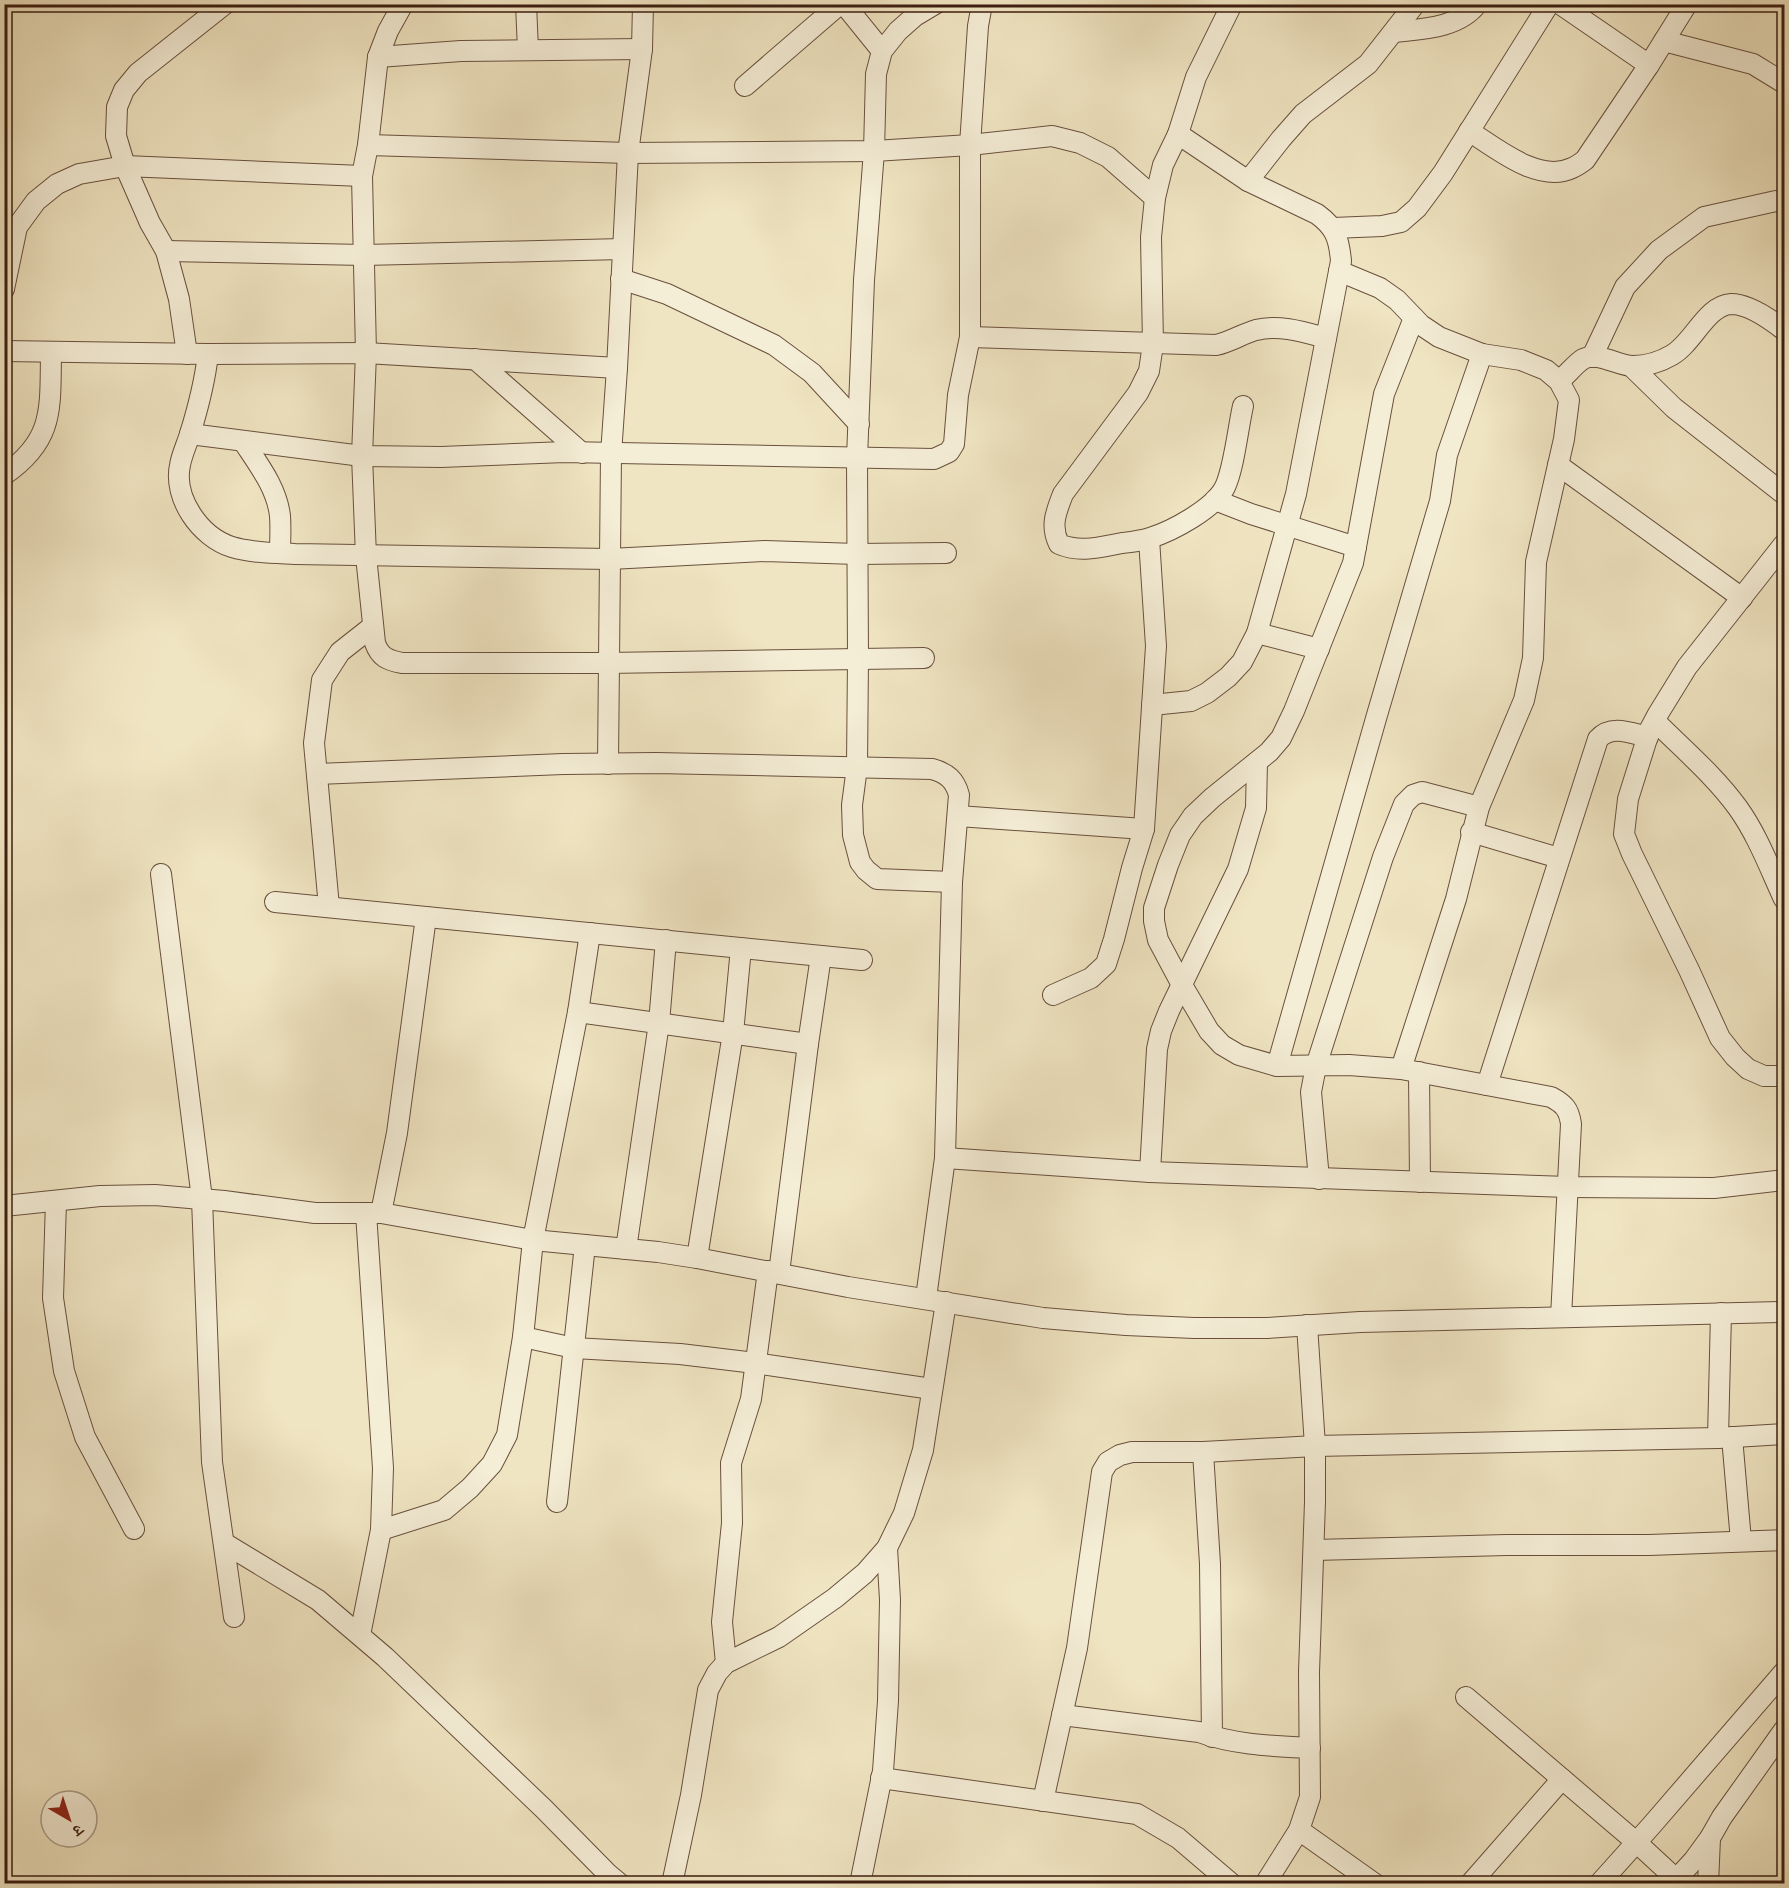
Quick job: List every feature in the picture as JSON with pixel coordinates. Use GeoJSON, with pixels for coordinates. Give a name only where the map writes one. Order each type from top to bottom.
{"type":"FeatureCollection","features":[{"type":"Feature","properties":{"kind":"street"},"geometry":{"type":"LineString","coordinates":[[187,354],[178,299],[166,251],[150,223],[125,165],[116,136],[117,107],[124,90],[138,72],[225,4]]}},
{"type":"Feature","properties":{"kind":"street"},"geometry":{"type":"LineString","coordinates":[[403,4],[388,31],[378,57],[368,145],[362,176],[366,353],[362,456],[366,556],[375,643],[378,652],[382,657],[402,663],[607,663],[924,658]]}},
{"type":"Feature","properties":{"kind":"street"},"geometry":{"type":"LineString","coordinates":[[526,4],[528,50]]}},
{"type":"Feature","properties":{"kind":"street"},"geometry":{"type":"LineString","coordinates":[[608,764],[607,663],[611,454],[628,153],[642,49],[644,4]]}},
{"type":"Feature","properties":{"kind":"street"},"geometry":{"type":"LineString","coordinates":[[745,86],[842,4],[882,51]]}},
{"type":"Feature","properties":{"kind":"street"},"geometry":{"type":"LineString","coordinates":[[935,4],[915,16],[898,31],[882,51],[876,74],[874,151],[864,280],[857,458],[857,767],[852,805],[853,835],[860,861],[866,870],[877,879],[952,882]]}},
{"type":"Feature","properties":{"kind":"street"},"geometry":{"type":"LineString","coordinates":[[190,434],[362,456],[441,457],[582,453],[934,459],[949,452],[954,444],[958,395],[970,337],[970,145],[978,26],[982,4]]}},
{"type":"Feature","properties":{"kind":"street"},"geometry":{"type":"LineString","coordinates":[[1232,4],[1196,77],[1178,134],[1163,165],[1155,198],[1151,237],[1153,344],[1149,371],[1138,393],[1063,494],[1054,522],[1054,534],[1059,544],[1084,550],[1149,539],[1192,518],[1215,500],[1224,489],[1243,406]]}},
{"type":"Feature","properties":{"kind":"street"},"geometry":{"type":"LineString","coordinates":[[1248,181],[1304,114],[1368,64],[1415,4]]}},
{"type":"Feature","properties":{"kind":"street"},"geometry":{"type":"LineString","coordinates":[[1395,32],[1425,29],[1458,20],[1477,4]]}},
{"type":"Feature","properties":{"kind":"street"},"geometry":{"type":"LineString","coordinates":[[1333,228],[1382,226],[1401,222],[1418,208],[1443,173],[1549,4]]}},
{"type":"Feature","properties":{"kind":"street"},"geometry":{"type":"LineString","coordinates":[[1560,4],[1649,65]]}},
{"type":"Feature","properties":{"kind":"street"},"geometry":{"type":"LineString","coordinates":[[1469,131],[1525,166],[1552,172],[1571,169],[1584,160],[1649,65],[1686,4]]}},
{"type":"Feature","properties":{"kind":"street"},"geometry":{"type":"LineString","coordinates":[[1664,41],[1753,64],[1785,83]]}},
{"type":"Feature","properties":{"kind":"street"},"geometry":{"type":"LineString","coordinates":[[378,57],[461,51],[642,49]]}},
{"type":"Feature","properties":{"kind":"street"},"geometry":{"type":"LineString","coordinates":[[1152,705],[1191,701],[1207,693],[1228,677],[1242,662],[1257,633],[1296,494],[1341,261],[1340,248],[1333,228],[1317,214],[1248,181],[1178,134]]}},
{"type":"Feature","properties":{"kind":"street"},"geometry":{"type":"LineString","coordinates":[[368,145],[628,153],[874,151],[970,145],[1052,136],[1080,143],[1108,157],[1155,198]]}},
{"type":"Feature","properties":{"kind":"street"},"geometry":{"type":"LineString","coordinates":[[4,289],[18,227],[36,201],[57,184],[79,174],[125,165],[362,176]]}},
{"type":"Feature","properties":{"kind":"street"},"geometry":{"type":"LineString","coordinates":[[1592,357],[1625,287],[1659,250],[1704,218],[1776,201],[1785,201]]}},
{"type":"Feature","properties":{"kind":"street"},"geometry":{"type":"LineString","coordinates":[[166,251],[364,255],[623,249]]}},
{"type":"Feature","properties":{"kind":"street"},"geometry":{"type":"LineString","coordinates":[[1338,272],[1380,288],[1397,300],[1421,325],[1439,337],[1482,354],[1521,360],[1546,370],[1559,381],[1569,400],[1564,439],[1536,562],[1533,658],[1524,700],[1479,807],[1471,832],[1456,898],[1410,1070],[1420,1182]]}},
{"type":"Feature","properties":{"kind":"street"},"geometry":{"type":"LineString","coordinates":[[621,279],[667,294],[774,345],[812,373],[859,424]]}},
{"type":"Feature","properties":{"kind":"street"},"geometry":{"type":"LineString","coordinates":[[1559,381],[1583,360],[1592,357],[1631,366],[1652,364],[1673,354],[1686,344],[1719,307],[1732,304],[1752,309],[1785,330]]}},
{"type":"Feature","properties":{"kind":"street"},"geometry":{"type":"LineString","coordinates":[[1414,318],[1384,394],[1353,563],[1294,711],[1281,738],[1269,752],[1192,816],[1180,835],[1167,865],[1154,908],[1154,921],[1158,940],[1209,1031],[1222,1045],[1239,1055],[1277,1066],[1349,1065],[1410,1070],[1551,1097],[1564,1104],[1570,1112],[1571,1124],[1562,1317]]}},
{"type":"Feature","properties":{"kind":"street"},"geometry":{"type":"LineString","coordinates":[[970,337],[1216,345],[1257,330],[1282,328],[1326,338]]}},
{"type":"Feature","properties":{"kind":"street"},"geometry":{"type":"LineString","coordinates":[[4,351],[187,354],[366,353],[617,368]]}},
{"type":"Feature","properties":{"kind":"street"},"geometry":{"type":"LineString","coordinates":[[4,475],[22,462],[42,437],[50,407],[51,352]]}},
{"type":"Feature","properties":{"kind":"street"},"geometry":{"type":"LineString","coordinates":[[208,354],[205,380],[180,465],[179,484],[186,506],[199,524],[215,539],[232,547],[280,553],[366,556],[610,559],[765,551],[946,554]]}},
{"type":"Feature","properties":{"kind":"street"},"geometry":{"type":"LineString","coordinates":[[1277,1066],[1373,726],[1440,501],[1447,455],[1482,354]]}},
{"type":"Feature","properties":{"kind":"street"},"geometry":{"type":"LineString","coordinates":[[475,359],[582,453]]}},
{"type":"Feature","properties":{"kind":"street"},"geometry":{"type":"LineString","coordinates":[[1631,366],[1674,408],[1785,494]]}},
{"type":"Feature","properties":{"kind":"street"},"geometry":{"type":"LineString","coordinates":[[243,441],[267,477],[274,492],[280,515],[280,553]]}},
{"type":"Feature","properties":{"kind":"street"},"geometry":{"type":"LineString","coordinates":[[1558,465],[1742,598]]}},
{"type":"Feature","properties":{"kind":"street"},"geometry":{"type":"LineString","coordinates":[[1215,500],[1251,514],[1356,547]]}},
{"type":"Feature","properties":{"kind":"street"},"geometry":{"type":"LineString","coordinates":[[1053,995],[1091,978],[1106,964],[1144,829],[1155,646],[1149,539]]}},
{"type":"Feature","properties":{"kind":"street"},"geometry":{"type":"LineString","coordinates":[[1785,543],[1687,667],[1651,729],[1628,799],[1624,834],[1720,1038],[1748,1069],[1764,1076],[1785,1076]]}},
{"type":"Feature","properties":{"kind":"street"},"geometry":{"type":"LineString","coordinates":[[329,907],[314,743],[322,680],[340,652],[373,626]]}},
{"type":"Feature","properties":{"kind":"street"},"geometry":{"type":"LineString","coordinates":[[1257,633],[1319,649]]}},
{"type":"Feature","properties":{"kind":"street"},"geometry":{"type":"LineString","coordinates":[[1487,1085],[1598,739],[1603,733],[1651,729],[1710,775],[1738,808],[1757,838],[1785,900]]}},
{"type":"Feature","properties":{"kind":"street"},"geometry":{"type":"LineString","coordinates":[[1150,1172],[1157,1049],[1161,1031],[1238,869],[1256,808],[1257,762]]}},
{"type":"Feature","properties":{"kind":"street"},"geometry":{"type":"LineString","coordinates":[[317,774],[656,763],[932,769],[949,775],[959,795],[952,882],[945,1158],[926,1298]]}},
{"type":"Feature","properties":{"kind":"street"},"geometry":{"type":"LineString","coordinates":[[1319,1179],[1311,1092],[1316,1066],[1383,857],[1404,804],[1413,795],[1422,792],[1479,807]]}},
{"type":"Feature","properties":{"kind":"street"},"geometry":{"type":"LineString","coordinates":[[958,816],[1144,829]]}},
{"type":"Feature","properties":{"kind":"street"},"geometry":{"type":"LineString","coordinates":[[1471,832],[1560,858]]}},
{"type":"Feature","properties":{"kind":"street"},"geometry":{"type":"LineString","coordinates":[[161,874],[202,1199],[213,1462],[234,1617]]}},
{"type":"Feature","properties":{"kind":"street"},"geometry":{"type":"LineString","coordinates":[[275,902],[862,960]]}},
{"type":"Feature","properties":{"kind":"street"},"geometry":{"type":"LineString","coordinates":[[360,1635],[381,1530],[383,1468],[373,1213],[397,1133],[426,917]]}},
{"type":"Feature","properties":{"kind":"street"},"geometry":{"type":"LineString","coordinates":[[381,1530],[444,1510],[470,1488],[492,1464],[507,1435],[523,1337],[533,1240],[578,1011],[590,933]]}},
{"type":"Feature","properties":{"kind":"street"},"geometry":{"type":"LineString","coordinates":[[626,1250],[659,1023],[666,940]]}},
{"type":"Feature","properties":{"kind":"street"},"geometry":{"type":"LineString","coordinates":[[697,1258],[733,1033],[741,948]]}},
{"type":"Feature","properties":{"kind":"street"},"geometry":{"type":"LineString","coordinates":[[726,1663],[722,1623],[732,1522],[731,1463],[751,1399],[755,1363],[773,1272],[821,956]]}},
{"type":"Feature","properties":{"kind":"street"},"geometry":{"type":"LineString","coordinates":[[578,1011],[808,1044]]}},
{"type":"Feature","properties":{"kind":"street"},"geometry":{"type":"LineString","coordinates":[[945,1158],[1150,1172],[1568,1187],[1714,1188],[1785,1180]]}},
{"type":"Feature","properties":{"kind":"street"},"geometry":{"type":"LineString","coordinates":[[4,1206],[100,1196],[155,1196],[202,1199],[315,1213],[373,1213],[533,1240],[697,1258],[848,1287],[1043,1318],[1126,1325],[1267,1328],[1360,1322],[1785,1312]]}},
{"type":"Feature","properties":{"kind":"street"},"geometry":{"type":"LineString","coordinates":[[56,1201],[54,1298],[64,1371],[85,1437],[134,1529]]}},
{"type":"Feature","properties":{"kind":"street"},"geometry":{"type":"LineString","coordinates":[[557,1502],[585,1245]]}},
{"type":"Feature","properties":{"kind":"street"},"geometry":{"type":"LineString","coordinates":[[672,1884],[691,1795],[708,1690],[717,1673],[726,1663],[779,1637],[835,1598],[865,1573],[886,1548],[904,1513],[923,1450],[946,1302]]}},
{"type":"Feature","properties":{"kind":"street"},"geometry":{"type":"LineString","coordinates":[[1721,1313],[1725,1438],[1741,1541]]}},
{"type":"Feature","properties":{"kind":"street"},"geometry":{"type":"LineString","coordinates":[[1265,1884],[1299,1830],[1310,1797],[1315,1446],[1307,1325]]}},
{"type":"Feature","properties":{"kind":"street"},"geometry":{"type":"LineString","coordinates":[[523,1337],[574,1348],[680,1354],[932,1389]]}},
{"type":"Feature","properties":{"kind":"street"},"geometry":{"type":"LineString","coordinates":[[1043,1801],[1077,1648],[1102,1472],[1108,1462],[1120,1455],[1132,1452],[1203,1452],[1315,1446],[1725,1438],[1785,1434]]}},
{"type":"Feature","properties":{"kind":"street"},"geometry":{"type":"LineString","coordinates":[[1203,1452],[1210,1564],[1212,1737]]}},
{"type":"Feature","properties":{"kind":"street"},"geometry":{"type":"LineString","coordinates":[[1314,1550],[1507,1545],[1649,1545],[1785,1540]]}},
{"type":"Feature","properties":{"kind":"street"},"geometry":{"type":"LineString","coordinates":[[224,1543],[318,1600],[360,1635],[620,1884]]}},
{"type":"Feature","properties":{"kind":"street"},"geometry":{"type":"LineString","coordinates":[[860,1884],[881,1779],[888,1701],[890,1600],[886,1548]]}},
{"type":"Feature","properties":{"kind":"street"},"geometry":{"type":"LineString","coordinates":[[1599,1884],[1785,1672]]}},
{"type":"Feature","properties":{"kind":"street"},"geometry":{"type":"LineString","coordinates":[[1466,1697],[1636,1842],[1673,1881],[1694,1860],[1785,1730]]}},
{"type":"Feature","properties":{"kind":"street"},"geometry":{"type":"LineString","coordinates":[[1062,1714],[1199,1732],[1212,1737],[1254,1745],[1310,1748]]}},
{"type":"Feature","properties":{"kind":"street"},"geometry":{"type":"LineString","coordinates":[[881,1779],[1137,1814],[1178,1838],[1232,1884]]}},
{"type":"Feature","properties":{"kind":"street"},"geometry":{"type":"LineString","coordinates":[[1470,1884],[1562,1779]]}},
{"type":"Feature","properties":{"kind":"street"},"geometry":{"type":"LineString","coordinates":[[1299,1830],[1375,1884]]}},
{"type":"Feature","properties":{"kind":"street"},"geometry":{"type":"LineString","coordinates":[[1708,1884],[1710,1838]]}}]}
